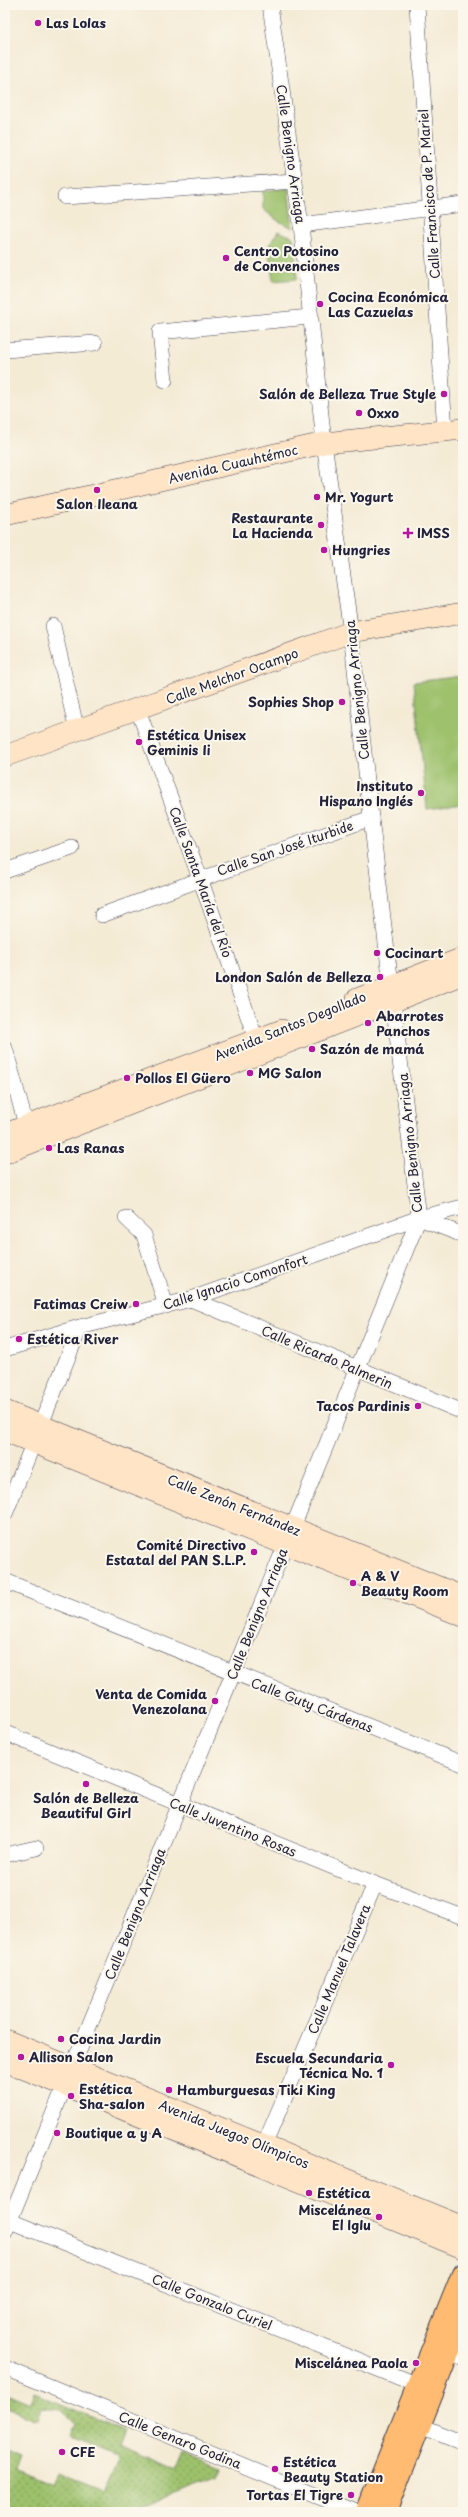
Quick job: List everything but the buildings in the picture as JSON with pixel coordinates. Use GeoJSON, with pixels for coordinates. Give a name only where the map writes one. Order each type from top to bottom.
{"type":"FeatureCollection","features":[{"type":"Feature","properties":{"kind":"main road"},"geometry":{"type":"LineString","coordinates":[[366,2512],[463,2274]]}},
{"type":"Feature","properties":{"kind":"main road"},"geometry":{"type":"LineString","coordinates":[[391,2510],[420,2426],[455,2354],[463,2315]]}},
{"type":"Feature","properties":{"kind":"street","name":"Calle Benigno Arriaga"},"geometry":{"type":"LineString","coordinates":[[6,2224],[419,1218],[371,818],[351,632],[324,443],[309,317],[301,225],[270,5]]}},
{"type":"Feature","properties":{"kind":"street","name":"Calle Francisco de P. Mariel"},"geometry":{"type":"LineString","coordinates":[[417,5],[430,208],[454,430]]}},
{"type":"Feature","properties":{"kind":"street"},"geometry":{"type":"LineString","coordinates":[[64,197],[294,181]]}},
{"type":"Feature","properties":{"kind":"street"},"geometry":{"type":"LineString","coordinates":[[301,225],[463,204]]}},
{"type":"Feature","properties":{"kind":"street"},"geometry":{"type":"LineString","coordinates":[[165,380],[160,332],[309,317]]}},
{"type":"Feature","properties":{"kind":"street"},"geometry":{"type":"LineString","coordinates":[[5,350],[95,343]]}},
{"type":"Feature","properties":{"kind":"street","name":"Avenida Cuauhtémoc"},"geometry":{"type":"LineString","coordinates":[[5,515],[324,443],[454,430]]}},
{"type":"Feature","properties":{"kind":"street","name":"Calle Melchor Ocampo"},"geometry":{"type":"LineString","coordinates":[[5,756],[138,710],[351,632],[463,613]]}},
{"type":"Feature","properties":{"kind":"street"},"geometry":{"type":"LineString","coordinates":[[53,626],[77,731]]}},
{"type":"Feature","properties":{"kind":"street","name":"Calle Santa María del Río"},"geometry":{"type":"LineString","coordinates":[[138,710],[200,878],[259,1048]]}},
{"type":"Feature","properties":{"kind":"street","name":"Calle San José Iturbide"},"geometry":{"type":"LineString","coordinates":[[102,915],[200,878],[371,818]]}},
{"type":"Feature","properties":{"kind":"street"},"geometry":{"type":"LineString","coordinates":[[5,871],[72,848]]}},
{"type":"Feature","properties":{"kind":"street","name":"Avenida Santos Degollado"},"geometry":{"type":"LineString","coordinates":[[5,1154],[28,1135],[259,1048],[392,993],[463,958]]}},
{"type":"Feature","properties":{"kind":"street","name":"Avenida Santos Degollado"},"geometry":{"type":"LineString","coordinates":[[392,993],[463,974]]}},
{"type":"Feature","properties":{"kind":"street"},"geometry":{"type":"LineString","coordinates":[[5,1048],[28,1135]]}},
{"type":"Feature","properties":{"kind":"street","name":"Avenida Santos Degollado"},"geometry":{"type":"LineString","coordinates":[[5,1134],[28,1135]]}},
{"type":"Feature","properties":{"kind":"street","name":"Calle Ignacio Comonfort"},"geometry":{"type":"LineString","coordinates":[[5,1349],[80,1327],[191,1299],[419,1218],[463,1207]]}},
{"type":"Feature","properties":{"kind":"street"},"geometry":{"type":"LineString","coordinates":[[126,1218],[144,1235],[166,1306]]}},
{"type":"Feature","properties":{"kind":"street"},"geometry":{"type":"LineString","coordinates":[[419,1218],[463,1235]]}},
{"type":"Feature","properties":{"kind":"street","name":"Calle Ricardo Palmerin"},"geometry":{"type":"LineString","coordinates":[[191,1299],[357,1370],[463,1412]]}},
{"type":"Feature","properties":{"kind":"street"},"geometry":{"type":"LineString","coordinates":[[5,1514],[80,1327]]}},
{"type":"Feature","properties":{"kind":"street","name":"Calle Zenón Fernández"},"geometry":{"type":"LineString","coordinates":[[5,1412],[37,1435],[289,1535],[463,1596]]}},
{"type":"Feature","properties":{"kind":"street","name":"Calle Zenón Fernández"},"geometry":{"type":"LineString","coordinates":[[5,1431],[37,1435]]}},
{"type":"Feature","properties":{"kind":"street","name":"Calle Zenón Fernández"},"geometry":{"type":"LineString","coordinates":[[289,1535],[463,1616]]}},
{"type":"Feature","properties":{"kind":"street","name":"Calle Guty Cárdenas"},"geometry":{"type":"LineString","coordinates":[[5,1581],[233,1674],[463,1764]]}},
{"type":"Feature","properties":{"kind":"street","name":"Calle Juventino Rosas"},"geometry":{"type":"LineString","coordinates":[[5,1734],[375,1884],[463,1917]]}},
{"type":"Feature","properties":{"kind":"street"},"geometry":{"type":"LineString","coordinates":[[5,1855],[36,1848]]}},
{"type":"Feature","properties":{"kind":"street","name":"Calle Manuel Talavera"},"geometry":{"type":"LineString","coordinates":[[260,2155],[375,1884]]}},
{"type":"Feature","properties":{"kind":"street","name":"Avenida Juegos Olímpicos"},"geometry":{"type":"LineString","coordinates":[[5,2040],[68,2076],[260,2155],[463,2248]]}},
{"type":"Feature","properties":{"kind":"street","name":"Avenida Juegos Olímpicos"},"geometry":{"type":"LineString","coordinates":[[5,2061],[68,2076]]}},
{"type":"Feature","properties":{"kind":"street","name":"Avenida Juegos Olímpicos"},"geometry":{"type":"LineString","coordinates":[[260,2155],[463,2227]]}},
{"type":"Feature","properties":{"kind":"street","name":"Calle Gonzalo Curiel"},"geometry":{"type":"LineString","coordinates":[[6,2224],[418,2385]]}},
{"type":"Feature","properties":{"kind":"street","name":"Calle Genaro Godina"},"geometry":{"type":"LineString","coordinates":[[5,2368],[355,2512]]}},
{"type":"Feature","properties":{"kind":"street"},"geometry":{"type":"LineString","coordinates":[[420,2426],[463,2444]]}},
{"type":"Feature","properties":{"kind":"green space"},"geometry":{"type":"Polygon","coordinates":[[[288,188],[293,228],[278,221],[263,209],[263,191],[288,188]]]}},
{"type":"Feature","properties":{"kind":"green space"},"geometry":{"type":"Polygon","coordinates":[[[278,231],[293,237],[297,279],[273,281],[268,247],[278,231]]]}},
{"type":"Feature","properties":{"kind":"green space"},"geometry":{"type":"Polygon","coordinates":[[[463,676],[463,804],[427,809],[414,682],[463,676]]]}},
{"type":"Feature","properties":{"kind":"green space"},"geometry":{"type":"Polygon","coordinates":[[[5,2392],[31,2403],[35,2393],[125,2431],[119,2446],[177,2471],[184,2454],[219,2469],[216,2479],[123,2512],[27,2512],[5,2503],[5,2450],[20,2456],[15,2470],[53,2486],[58,2474],[103,2492],[119,2455],[70,2435],[75,2422],[61,2410],[41,2408],[36,2420],[5,2407],[5,2392]]]}},
{"type":"Feature","properties":{"kind":"place","name":"Las Lolas"},"geometry":{"type":"Point","coordinates":[38,23]}},
{"type":"Feature","properties":{"kind":"place","name":"Centro Potosino de Convenciones"},"geometry":{"type":"Point","coordinates":[226,258]}},
{"type":"Feature","properties":{"kind":"place","name":"Cocina Económica Las Cazuelas"},"geometry":{"type":"Point","coordinates":[320,304]}},
{"type":"Feature","properties":{"kind":"place","name":"Salón de Belleza True Style"},"geometry":{"type":"Point","coordinates":[444,394]}},
{"type":"Feature","properties":{"kind":"place","name":"Oxxo"},"geometry":{"type":"Point","coordinates":[359,413]}},
{"type":"Feature","properties":{"kind":"place","name":"Salon Ileana"},"geometry":{"type":"Point","coordinates":[97,490]}},
{"type":"Feature","properties":{"kind":"place","name":"Mr. Yogurt"},"geometry":{"type":"Point","coordinates":[317,497]}},
{"type":"Feature","properties":{"kind":"place","name":"Restaurante La Hacienda"},"geometry":{"type":"Point","coordinates":[321,525]}},
{"type":"Feature","properties":{"kind":"place","name":"IMSS"},"geometry":{"type":"Point","coordinates":[408,533]}},
{"type":"Feature","properties":{"kind":"place","name":"Hungries"},"geometry":{"type":"Point","coordinates":[324,550]}},
{"type":"Feature","properties":{"kind":"place","name":"Sophies Shop"},"geometry":{"type":"Point","coordinates":[342,702]}},
{"type":"Feature","properties":{"kind":"place","name":"Estética Unisex Geminis Ii"},"geometry":{"type":"Point","coordinates":[139,742]}},
{"type":"Feature","properties":{"kind":"place","name":"Instituto Hispano Inglés"},"geometry":{"type":"Point","coordinates":[421,793]}},
{"type":"Feature","properties":{"kind":"place","name":"Cocinart"},"geometry":{"type":"Point","coordinates":[377,953]}},
{"type":"Feature","properties":{"kind":"place","name":"London Salón de Belleza"},"geometry":{"type":"Point","coordinates":[380,977]}},
{"type":"Feature","properties":{"kind":"place","name":"Abarrotes Panchos"},"geometry":{"type":"Point","coordinates":[368,1023]}},
{"type":"Feature","properties":{"kind":"place","name":"Sazón de mamá"},"geometry":{"type":"Point","coordinates":[312,1049]}},
{"type":"Feature","properties":{"kind":"place","name":"MG Salon"},"geometry":{"type":"Point","coordinates":[250,1073]}},
{"type":"Feature","properties":{"kind":"place","name":"Pollos El Güero"},"geometry":{"type":"Point","coordinates":[127,1078]}},
{"type":"Feature","properties":{"kind":"place","name":"Las Ranas"},"geometry":{"type":"Point","coordinates":[49,1148]}},
{"type":"Feature","properties":{"kind":"place","name":"Fatimas Creiw"},"geometry":{"type":"Point","coordinates":[136,1304]}},
{"type":"Feature","properties":{"kind":"place","name":"Estética River"},"geometry":{"type":"Point","coordinates":[19,1339]}},
{"type":"Feature","properties":{"kind":"place","name":"Tacos Pardinis"},"geometry":{"type":"Point","coordinates":[418,1406]}},
{"type":"Feature","properties":{"kind":"place","name":"Comité Directivo Estatal del PAN S.L.P."},"geometry":{"type":"Point","coordinates":[254,1552]}},
{"type":"Feature","properties":{"kind":"place","name":"A & V Beauty Room"},"geometry":{"type":"Point","coordinates":[353,1583]}},
{"type":"Feature","properties":{"kind":"place","name":"Venta de Comida Venezolana"},"geometry":{"type":"Point","coordinates":[215,1701]}},
{"type":"Feature","properties":{"kind":"place","name":"Salón de Belleza Beautiful Girl"},"geometry":{"type":"Point","coordinates":[86,1784]}},
{"type":"Feature","properties":{"kind":"place","name":"Cocina Jardin"},"geometry":{"type":"Point","coordinates":[61,2039]}},
{"type":"Feature","properties":{"kind":"place","name":"Allison Salon"},"geometry":{"type":"Point","coordinates":[21,2057]}},
{"type":"Feature","properties":{"kind":"place","name":"Escuela Secundaria Técnica No. 1"},"geometry":{"type":"Point","coordinates":[391,2065]}},
{"type":"Feature","properties":{"kind":"place","name":"Hamburguesas Tiki King"},"geometry":{"type":"Point","coordinates":[169,2090]}},
{"type":"Feature","properties":{"kind":"place","name":"Estética Sha-salon"},"geometry":{"type":"Point","coordinates":[71,2096]}},
{"type":"Feature","properties":{"kind":"place","name":"Boutique a y A"},"geometry":{"type":"Point","coordinates":[57,2133]}},
{"type":"Feature","properties":{"kind":"place","name":"Estética"},"geometry":{"type":"Point","coordinates":[309,2193]}},
{"type":"Feature","properties":{"kind":"place","name":"Miscelánea El Iglu"},"geometry":{"type":"Point","coordinates":[379,2217]}},
{"type":"Feature","properties":{"kind":"place","name":"Miscelánea Paola"},"geometry":{"type":"Point","coordinates":[416,2363]}},
{"type":"Feature","properties":{"kind":"place","name":"CFE"},"geometry":{"type":"Point","coordinates":[62,2452]}},
{"type":"Feature","properties":{"kind":"place","name":"Estética Beauty Station"},"geometry":{"type":"Point","coordinates":[275,2469]}},
{"type":"Feature","properties":{"kind":"place","name":"Tortas El Tigre"},"geometry":{"type":"Point","coordinates":[351,2495]}}]}
